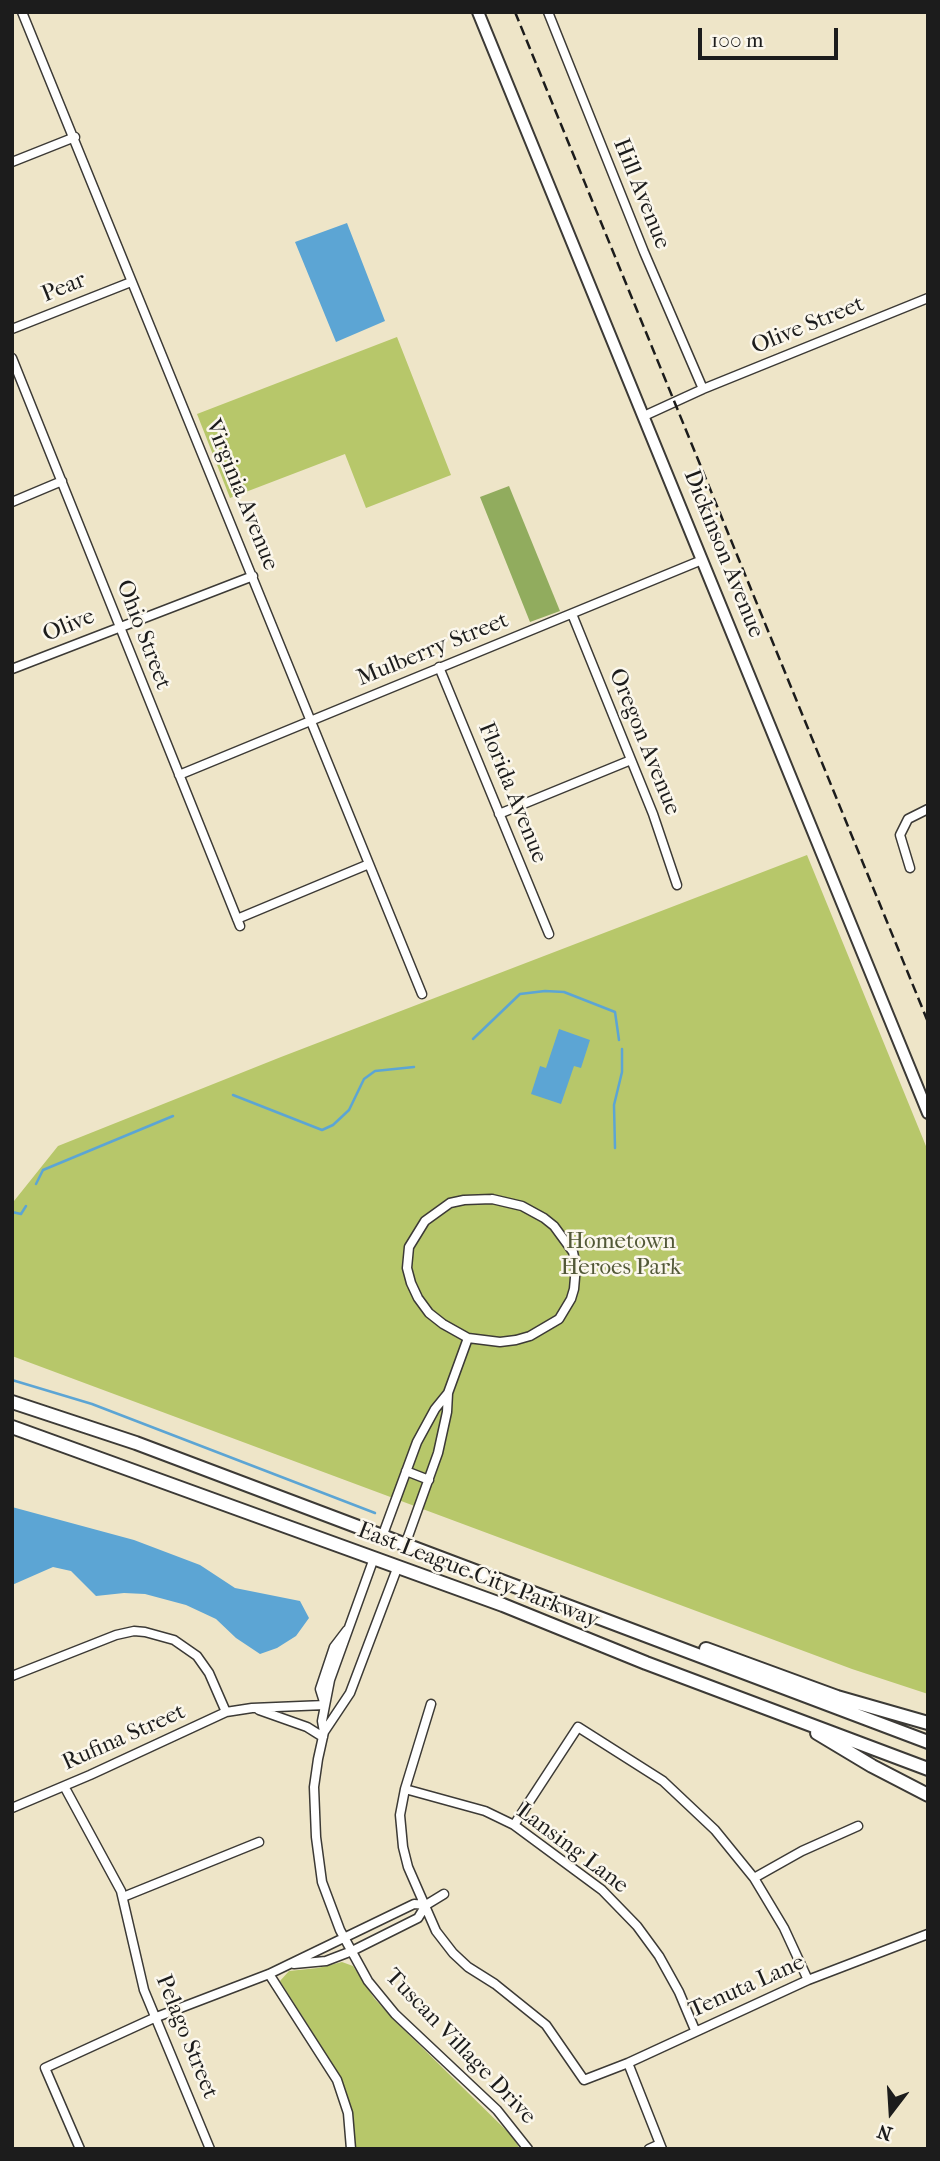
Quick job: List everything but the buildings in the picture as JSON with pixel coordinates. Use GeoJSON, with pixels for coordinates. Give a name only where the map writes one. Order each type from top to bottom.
{"type":"FeatureCollection","features":[{"type":"Feature","properties":{"kind":"main road","name":"East League City Parkway"},"geometry":{"type":"LineString","coordinates":[[12,1402],[126,1439],[928,1742]]}},
{"type":"Feature","properties":{"kind":"main road","name":"East League City Parkway"},"geometry":{"type":"LineString","coordinates":[[12,1427],[503,1605],[646,1663],[928,1769]]}},
{"type":"Feature","properties":{"kind":"main road"},"geometry":{"type":"LineString","coordinates":[[374,1558],[382,1536]]}},
{"type":"Feature","properties":{"kind":"main road"},"geometry":{"type":"LineString","coordinates":[[397,1566],[405,1545]]}},
{"type":"Feature","properties":{"kind":"main road"},"geometry":{"type":"LineString","coordinates":[[639,1633],[705,1649],[837,1697],[928,1723]]}},
{"type":"Feature","properties":{"kind":"main road"},"geometry":{"type":"LineString","coordinates":[[790,1717],[872,1766],[928,1795]]}},
{"type":"Feature","properties":{"kind":"street","name":"Virginia Avenue"},"geometry":{"type":"LineString","coordinates":[[22,12],[75,137],[131,282],[194,428],[422,994]]}},
{"type":"Feature","properties":{"kind":"street","name":"Dickinson Avenue"},"geometry":{"type":"LineString","coordinates":[[478,12],[928,1112]]}},
{"type":"Feature","properties":{"kind":"street","name":"Hill Avenue"},"geometry":{"type":"LineString","coordinates":[[548,12],[644,252],[703,389]]}},
{"type":"Feature","properties":{"kind":"street"},"geometry":{"type":"LineString","coordinates":[[12,162],[75,137]]}},
{"type":"Feature","properties":{"kind":"street","name":"Pear"},"geometry":{"type":"LineString","coordinates":[[12,329],[131,282]]}},
{"type":"Feature","properties":{"kind":"street","name":"Olive Street"},"geometry":{"type":"LineString","coordinates":[[644,416],[703,389],[928,298]]}},
{"type":"Feature","properties":{"kind":"street","name":"Ohio Street"},"geometry":{"type":"LineString","coordinates":[[12,358],[238,923],[369,864]]}},
{"type":"Feature","properties":{"kind":"street"},"geometry":{"type":"LineString","coordinates":[[12,502],[62,481]]}},
{"type":"Feature","properties":{"kind":"street","name":"Mulberry Street"},"geometry":{"type":"LineString","coordinates":[[179,775],[702,560]]}},
{"type":"Feature","properties":{"kind":"street","name":"Olive"},"geometry":{"type":"LineString","coordinates":[[15,668],[253,576]]}},
{"type":"Feature","properties":{"kind":"street","name":"Oregon Avenue"},"geometry":{"type":"LineString","coordinates":[[572,614],[631,760],[677,885]]}},
{"type":"Feature","properties":{"kind":"street","name":"Florida Avenue"},"geometry":{"type":"LineString","coordinates":[[439,667],[549,934]]}},
{"type":"Feature","properties":{"kind":"street"},"geometry":{"type":"LineString","coordinates":[[499,814],[631,760]]}},
{"type":"Feature","properties":{"kind":"street"},"geometry":{"type":"LineString","coordinates":[[910,869],[900,835],[908,818],[928,810]]}},
{"type":"Feature","properties":{"kind":"street"},"geometry":{"type":"LineString","coordinates":[[492,1199],[522,1206],[554,1226],[573,1252],[576,1279],[571,1299],[559,1319],[530,1336],[500,1342],[468,1338],[436,1319],[418,1298],[408,1274],[409,1247],[425,1221],[450,1203],[492,1199]]}},
{"type":"Feature","properties":{"kind":"street"},"geometry":{"type":"LineString","coordinates":[[405,1545],[443,1437],[448,1393],[468,1338]]}},
{"type":"Feature","properties":{"kind":"street"},"geometry":{"type":"LineString","coordinates":[[382,1536],[423,1429],[448,1393]]}},
{"type":"Feature","properties":{"kind":"street"},"geometry":{"type":"LineString","coordinates":[[406,1471],[429,1480]]}},
{"type":"Feature","properties":{"kind":"street","name":"Tuscan Village Drive"},"geometry":{"type":"LineString","coordinates":[[324,1734],[321,1721],[325,1704],[347,1630],[374,1558]]}},
{"type":"Feature","properties":{"kind":"street","name":"Tuscan Village Drive"},"geometry":{"type":"LineString","coordinates":[[397,1566],[350,1693],[324,1734],[314,1787],[316,1837],[322,1882],[340,1930],[368,1981],[395,2014],[497,2110],[528,2149]]}},
{"type":"Feature","properties":{"kind":"street"},"geometry":{"type":"LineString","coordinates":[[12,1676],[116,1635],[134,1631],[145,1632],[174,1640],[197,1656],[209,1673],[226,1712]]}},
{"type":"Feature","properties":{"kind":"street","name":"Rufina Street"},"geometry":{"type":"LineString","coordinates":[[12,1808],[226,1712],[325,1704]]}},
{"type":"Feature","properties":{"kind":"street"},"geometry":{"type":"LineString","coordinates":[[426,1905],[408,1867],[400,1815],[405,1789],[431,1704]]}},
{"type":"Feature","properties":{"kind":"street","name":"Rufina Street"},"geometry":{"type":"LineString","coordinates":[[252,1708],[324,1734]]}},
{"type":"Feature","properties":{"kind":"street"},"geometry":{"type":"LineString","coordinates":[[514,1825],[578,1727],[663,1781],[715,1829],[754,1878],[783,1928],[808,1980]]}},
{"type":"Feature","properties":{"kind":"street","name":"Pelago Street"},"geometry":{"type":"LineString","coordinates":[[64,1786],[123,1897],[144,1990],[210,2149]]}},
{"type":"Feature","properties":{"kind":"street","name":"Lansing Lane"},"geometry":{"type":"LineString","coordinates":[[405,1789],[485,1811],[514,1825],[602,1890],[637,1926],[659,1956],[673,1980],[695,2031]]}},
{"type":"Feature","properties":{"kind":"street"},"geometry":{"type":"LineString","coordinates":[[754,1878],[802,1851],[858,1826]]}},
{"type":"Feature","properties":{"kind":"street"},"geometry":{"type":"LineString","coordinates":[[123,1897],[259,1842]]}},
{"type":"Feature","properties":{"kind":"street"},"geometry":{"type":"LineString","coordinates":[[291,1964],[326,1961],[352,1951],[418,1918],[426,1905],[444,1894]]}},
{"type":"Feature","properties":{"kind":"street"},"geometry":{"type":"LineString","coordinates":[[80,2149],[45,2068],[154,2018],[269,1974],[414,1905],[426,1905]]}},
{"type":"Feature","properties":{"kind":"street","name":"Tenuta Lane"},"geometry":{"type":"LineString","coordinates":[[426,1905],[436,1931],[453,1953],[546,2025],[584,2080],[628,2063],[808,1980],[928,1934]]}},
{"type":"Feature","properties":{"kind":"street"},"geometry":{"type":"LineString","coordinates":[[269,1974],[337,2080],[348,2113],[351,2149]]}},
{"type":"Feature","properties":{"kind":"street"},"geometry":{"type":"LineString","coordinates":[[628,2063],[661,2147],[649,2149]]}},
{"type":"Feature","properties":{"kind":"green space"},"geometry":{"type":"Polygon","coordinates":[[[397,337],[451,475],[366,508],[345,454],[230,498],[197,414],[397,337]]]}},
{"type":"Feature","properties":{"kind":"green space"},"geometry":{"type":"Polygon","coordinates":[[[509,486],[560,611],[530,622],[480,497],[509,486]]]}},
{"type":"Feature","properties":{"kind":"green space","name":"Hometown Heroes Park"},"geometry":{"type":"Polygon","coordinates":[[[807,855],[928,1151],[928,1694],[852,1669],[12,1356],[12,1201],[58,1146],[281,1057],[807,855]]]}},
{"type":"Feature","properties":{"kind":"green space"},"geometry":{"type":"Polygon","coordinates":[[[342,1962],[353,1966],[374,1998],[393,2019],[512,2136],[520,2149],[354,2149],[353,2117],[345,2090],[332,2063],[280,1981],[289,1971],[342,1962]]]}},
{"type":"Feature","properties":{"kind":"water"},"geometry":{"type":"Polygon","coordinates":[[[347,223],[385,321],[336,342],[295,242],[347,223]]]}},
{"type":"Feature","properties":{"kind":"water"},"geometry":{"type":"Polygon","coordinates":[[[559,1029],[590,1040],[581,1068],[574,1066],[561,1104],[531,1094],[540,1066],[546,1068],[559,1029]]]}},
{"type":"Feature","properties":{"kind":"water"},"geometry":{"type":"Polygon","coordinates":[[[12,1507],[134,1540],[200,1565],[235,1588],[300,1601],[309,1618],[296,1636],[277,1648],[260,1654],[236,1638],[216,1619],[186,1605],[145,1594],[96,1596],[71,1571],[53,1567],[12,1585],[12,1507]]]}},
{"type":"Feature","properties":{"kind":"waterway"},"geometry":{"type":"LineString","coordinates":[[473,1039],[520,994],[545,991],[564,992],[615,1012],[619,1040]]}},
{"type":"Feature","properties":{"kind":"waterway"},"geometry":{"type":"LineString","coordinates":[[615,1148],[614,1105],[622,1072],[622,1049]]}},
{"type":"Feature","properties":{"kind":"waterway"},"geometry":{"type":"LineString","coordinates":[[233,1095],[322,1130],[333,1125],[349,1110],[364,1079],[375,1071],[414,1067]]}},
{"type":"Feature","properties":{"kind":"waterway"},"geometry":{"type":"LineString","coordinates":[[36,1184],[43,1170],[173,1116]]}},
{"type":"Feature","properties":{"kind":"waterway"},"geometry":{"type":"LineString","coordinates":[[12,1212],[21,1214],[26,1206]]}},
{"type":"Feature","properties":{"kind":"waterway"},"geometry":{"type":"LineString","coordinates":[[12,1380],[92,1404],[375,1513]]}},
{"type":"Feature","properties":{"kind":"railway"},"geometry":{"type":"LineString","coordinates":[[515,12],[928,1022]]}}]}
